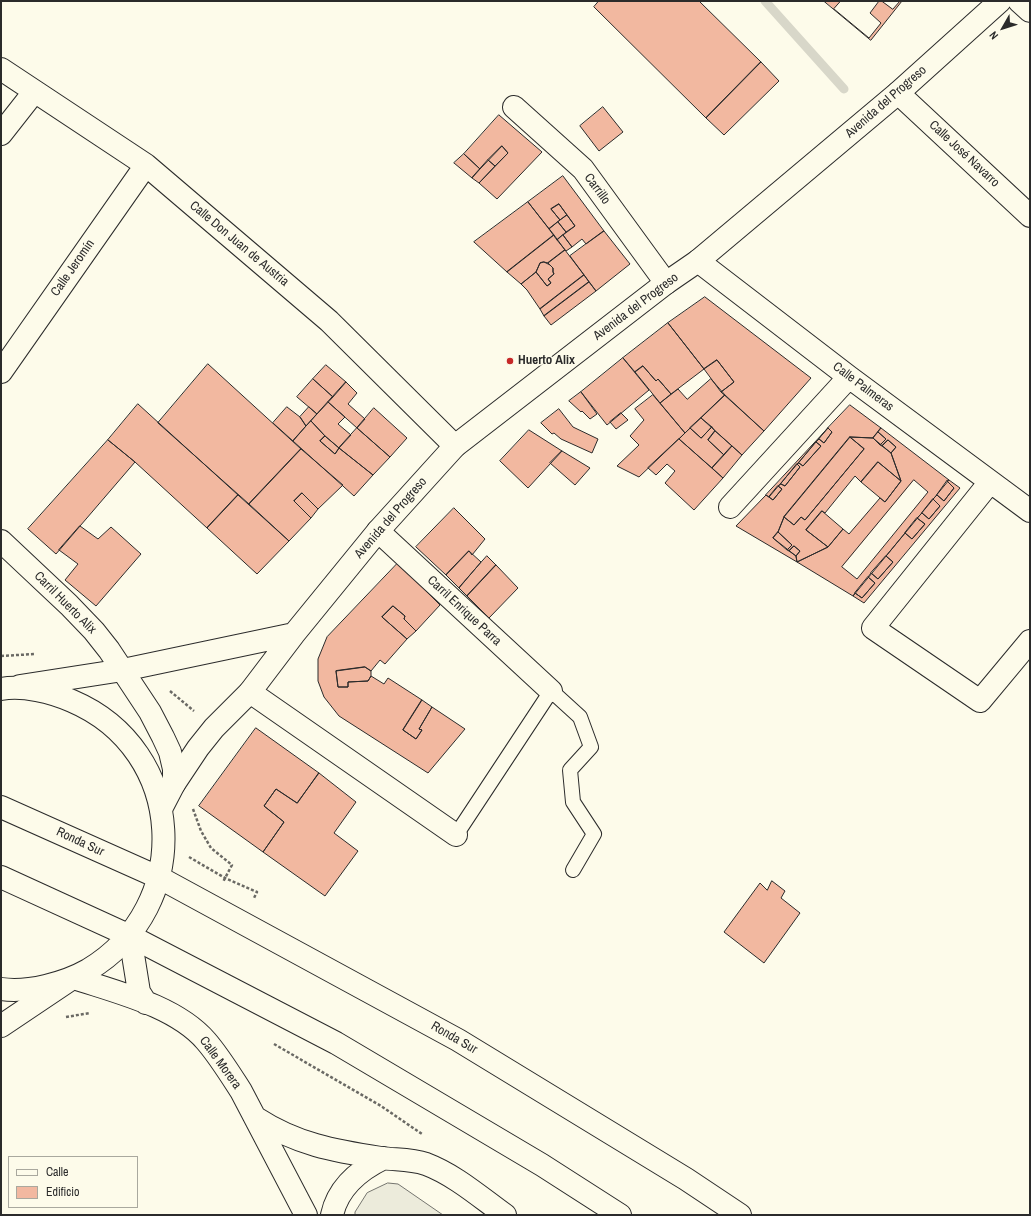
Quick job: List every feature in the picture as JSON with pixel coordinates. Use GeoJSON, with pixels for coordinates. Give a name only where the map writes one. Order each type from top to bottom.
{"type":"FeatureCollection","features":[{"type":"Feature","properties":{"kind":"street","name":"Avenida del Progreso"},"geometry":{"type":"LineString","coordinates":[[162,809],[174,784],[194,753],[214,728],[250,692],[294,634],[378,530],[455,446],[698,260],[898,93],[1000,1]]}},
{"type":"Feature","properties":{"kind":"street"},"geometry":{"type":"LineString","coordinates":[[1019,1],[1030,11]]}},
{"type":"Feature","properties":{"kind":"street","name":"Calle Don Juan de Austria"},"geometry":{"type":"LineString","coordinates":[[1,69],[146,164],[329,320],[455,446]]}},
{"type":"Feature","properties":{"kind":"street"},"geometry":{"type":"LineString","coordinates":[[1,134],[34,92]]}},
{"type":"Feature","properties":{"kind":"street","name":"Calle José Navarro"},"geometry":{"type":"LineString","coordinates":[[898,93],[1030,216]]}},
{"type":"Feature","properties":{"kind":"street","name":"Carrillo"},"geometry":{"type":"LineString","coordinates":[[514,107],[583,169],[666,283]]}},
{"type":"Feature","properties":{"kind":"street","name":"Calle Jeromín"},"geometry":{"type":"LineString","coordinates":[[1,372],[146,164]]}},
{"type":"Feature","properties":{"kind":"street","name":"Calle Palmeras"},"geometry":{"type":"LineString","coordinates":[[698,260],[849,377],[1030,511]]}},
{"type":"Feature","properties":{"kind":"street"},"geometry":{"type":"LineString","coordinates":[[730,507],[849,377]]}},
{"type":"Feature","properties":{"kind":"street"},"geometry":{"type":"LineString","coordinates":[[990,482],[873,628],[980,701],[1030,641]]}},
{"type":"Feature","properties":{"kind":"street","name":"Carril Enrique Parra"},"geometry":{"type":"LineString","coordinates":[[378,530],[548,688]]}},
{"type":"Feature","properties":{"kind":"street","name":"Carril Huerto Alix"},"geometry":{"type":"LineString","coordinates":[[1,541],[94,631],[123,670],[150,712],[170,752],[174,769],[174,784]]}},
{"type":"Feature","properties":{"kind":"street"},"geometry":{"type":"LineString","coordinates":[[3,688],[123,670],[294,634]]}},
{"type":"Feature","properties":{"kind":"street"},"geometry":{"type":"LineString","coordinates":[[1,1026],[104,960],[130,936],[148,909],[160,878],[164,844],[162,809],[157,792],[146,767],[130,743],[110,723],[87,707],[60,696],[33,690],[3,688]]}},
{"type":"Feature","properties":{"kind":"street"},"geometry":{"type":"LineString","coordinates":[[250,692],[456,835]]}},
{"type":"Feature","properties":{"kind":"street","name":"Ronda Sur"},"geometry":{"type":"LineString","coordinates":[[1,807],[160,878],[458,1040],[686,1179],[740,1215]]}},
{"type":"Feature","properties":{"kind":"street"},"geometry":{"type":"LineString","coordinates":[[1,877],[130,936],[336,1043],[542,1165],[620,1215]]}},
{"type":"Feature","properties":{"kind":"street"},"geometry":{"type":"LineString","coordinates":[[130,936],[139,992],[146,1003]]}},
{"type":"Feature","properties":{"kind":"street"},"geometry":{"type":"LineString","coordinates":[[1,989],[40,988],[74,978]]}},
{"type":"Feature","properties":{"kind":"street","name":"Calle Morera"},"geometry":{"type":"LineString","coordinates":[[74,978],[157,1006],[187,1024],[205,1040],[230,1074],[256,1118],[306,1215]]}},
{"type":"Feature","properties":{"kind":"street"},"geometry":{"type":"LineString","coordinates":[[256,1118],[273,1129],[309,1144],[353,1154],[402,1159],[425,1164],[447,1173],[505,1215]]}},
{"type":"Feature","properties":{"kind":"street"},"geometry":{"type":"LineString","coordinates":[[332,1215],[336,1200],[357,1174],[384,1158]]}},
{"type":"Feature","properties":{"kind":"lane"},"geometry":{"type":"LineString","coordinates":[[456,835],[548,688],[580,716],[591,747],[570,770],[573,802],[594,834],[573,870]]}},
{"type":"Feature","properties":{"kind":"path"},"geometry":{"type":"LineString","coordinates":[[1,656],[37,654]]}},
{"type":"Feature","properties":{"kind":"path"},"geometry":{"type":"LineString","coordinates":[[160,663],[166,687],[214,728]]}},
{"type":"Feature","properties":{"kind":"path"},"geometry":{"type":"LineString","coordinates":[[194,802],[193,809],[201,831],[211,848],[232,865],[210,906]]}},
{"type":"Feature","properties":{"kind":"path"},"geometry":{"type":"LineString","coordinates":[[64,1018],[96,1013]]}},
{"type":"Feature","properties":{"kind":"path"},"geometry":{"type":"LineString","coordinates":[[268,1041],[381,1106],[425,1135]]}},
{"type":"Feature","properties":{"kind":"shaded area"},"geometry":{"type":"Polygon","coordinates":[[[388,1183],[398,1184],[443,1215],[355,1215],[355,1212],[367,1193],[388,1183]]]}},
{"type":"Feature","properties":{"kind":"building"},"geometry":{"type":"Polygon","coordinates":[[[599,1],[699,1],[761,62],[706,118],[594,7],[599,1]]]}},
{"type":"Feature","properties":{"kind":"building"},"geometry":{"type":"Polygon","coordinates":[[[824,1],[902,1],[871,40],[824,1]]]}},
{"type":"Feature","properties":{"kind":"building"},"geometry":{"type":"Polygon","coordinates":[[[841,1],[879,1],[870,13],[881,23],[869,38],[834,9],[841,1]]]}},
{"type":"Feature","properties":{"kind":"building"},"geometry":{"type":"Polygon","coordinates":[[[882,1],[900,1],[893,9],[882,1]]]}},
{"type":"Feature","properties":{"kind":"building"},"geometry":{"type":"Polygon","coordinates":[[[761,62],[779,81],[724,135],[706,118],[761,62]]]}},
{"type":"Feature","properties":{"kind":"building"},"geometry":{"type":"Polygon","coordinates":[[[603,107],[623,132],[599,151],[580,126],[603,107]]]}},
{"type":"Feature","properties":{"kind":"building"},"geometry":{"type":"Polygon","coordinates":[[[499,115],[542,152],[497,199],[479,183],[508,153],[502,146],[480,169],[464,154],[499,115]]]}},
{"type":"Feature","properties":{"kind":"building"},"geometry":{"type":"Polygon","coordinates":[[[502,146],[508,153],[495,166],[488,160],[502,146]]]}},
{"type":"Feature","properties":{"kind":"building"},"geometry":{"type":"Polygon","coordinates":[[[464,154],[480,169],[472,178],[454,163],[464,154]]]}},
{"type":"Feature","properties":{"kind":"building"},"geometry":{"type":"Polygon","coordinates":[[[488,160],[495,166],[479,183],[472,178],[488,160]]]}},
{"type":"Feature","properties":{"kind":"building"},"geometry":{"type":"Polygon","coordinates":[[[563,176],[604,231],[586,244],[582,239],[572,247],[563,235],[575,226],[559,204],[551,209],[560,220],[549,229],[528,202],[563,176]]]}},
{"type":"Feature","properties":{"kind":"building"},"geometry":{"type":"Polygon","coordinates":[[[528,202],[554,235],[507,272],[474,242],[528,202]]]}},
{"type":"Feature","properties":{"kind":"building"},"geometry":{"type":"Polygon","coordinates":[[[559,204],[567,215],[560,220],[551,209],[559,204]]]}},
{"type":"Feature","properties":{"kind":"building"},"geometry":{"type":"Polygon","coordinates":[[[567,215],[575,226],[566,232],[558,222],[567,215]]]}},
{"type":"Feature","properties":{"kind":"building"},"geometry":{"type":"Polygon","coordinates":[[[558,222],[566,232],[557,240],[549,229],[558,222]]]}},
{"type":"Feature","properties":{"kind":"building"},"geometry":{"type":"Polygon","coordinates":[[[604,231],[630,264],[596,291],[570,256],[604,231]]]}},
{"type":"Feature","properties":{"kind":"building"},"geometry":{"type":"Polygon","coordinates":[[[554,235],[565,250],[548,263],[540,263],[536,272],[521,284],[507,272],[554,235]]]}},
{"type":"Feature","properties":{"kind":"building"},"geometry":{"type":"Polygon","coordinates":[[[563,235],[572,247],[566,251],[557,240],[563,235]]]}},
{"type":"Feature","properties":{"kind":"building"},"geometry":{"type":"Polygon","coordinates":[[[565,250],[584,275],[540,309],[521,284],[536,272],[547,286],[551,283],[548,279],[554,274],[553,268],[548,263],[565,250]]]}},
{"type":"Feature","properties":{"kind":"building"},"geometry":{"type":"Polygon","coordinates":[[[544,262],[553,268],[554,274],[548,279],[551,283],[547,286],[536,272],[540,263],[544,262]]]}},
{"type":"Feature","properties":{"kind":"building"},"geometry":{"type":"Polygon","coordinates":[[[584,275],[589,282],[544,316],[540,309],[584,275]]]}},
{"type":"Feature","properties":{"kind":"building"},"geometry":{"type":"Polygon","coordinates":[[[589,282],[596,291],[551,325],[544,316],[589,282]]]}},
{"type":"Feature","properties":{"kind":"building"},"geometry":{"type":"Polygon","coordinates":[[[705,297],[811,378],[764,431],[721,392],[734,382],[717,360],[704,369],[668,323],[705,297]]]}},
{"type":"Feature","properties":{"kind":"building"},"geometry":{"type":"Polygon","coordinates":[[[668,323],[704,369],[671,394],[658,379],[656,381],[643,366],[635,372],[623,358],[668,323]]]}},
{"type":"Feature","properties":{"kind":"building"},"geometry":{"type":"Polygon","coordinates":[[[623,358],[649,390],[607,425],[581,392],[623,358]]]}},
{"type":"Feature","properties":{"kind":"building"},"geometry":{"type":"Polygon","coordinates":[[[717,360],[734,382],[721,392],[704,369],[717,360]]]}},
{"type":"Feature","properties":{"kind":"building"},"geometry":{"type":"Polygon","coordinates":[[[208,364],[301,449],[249,504],[158,423],[208,364]]]}},
{"type":"Feature","properties":{"kind":"building"},"geometry":{"type":"Polygon","coordinates":[[[326,365],[346,382],[333,397],[313,379],[326,365]]]}},
{"type":"Feature","properties":{"kind":"building"},"geometry":{"type":"Polygon","coordinates":[[[643,366],[656,381],[658,379],[671,394],[660,403],[635,372],[643,366]]]}},
{"type":"Feature","properties":{"kind":"building"},"geometry":{"type":"Polygon","coordinates":[[[313,379],[333,397],[317,414],[297,397],[313,379]]]}},
{"type":"Feature","properties":{"kind":"building"},"geometry":{"type":"Polygon","coordinates":[[[711,379],[725,395],[685,433],[660,403],[678,389],[687,399],[711,379]]]}},
{"type":"Feature","properties":{"kind":"building"},"geometry":{"type":"Polygon","coordinates":[[[346,382],[357,393],[348,404],[365,419],[357,428],[328,402],[346,382]]]}},
{"type":"Feature","properties":{"kind":"building"},"geometry":{"type":"Polygon","coordinates":[[[581,392],[597,414],[590,419],[569,401],[581,392]]]}},
{"type":"Feature","properties":{"kind":"building"},"geometry":{"type":"Polygon","coordinates":[[[653,395],[685,433],[639,477],[617,466],[639,445],[630,436],[644,420],[635,409],[653,395]]]}},
{"type":"Feature","properties":{"kind":"building"},"geometry":{"type":"Polygon","coordinates":[[[725,395],[764,431],[742,455],[701,418],[725,395]]]}},
{"type":"Feature","properties":{"kind":"building"},"geometry":{"type":"Polygon","coordinates":[[[328,402],[345,417],[338,424],[351,435],[339,448],[311,421],[328,402]]]}},
{"type":"Feature","properties":{"kind":"building"},"geometry":{"type":"Polygon","coordinates":[[[138,404],[238,495],[207,528],[135,462],[108,440],[138,404]]]}},
{"type":"Feature","properties":{"kind":"building"},"geometry":{"type":"Polygon","coordinates":[[[850,405],[881,428],[873,438],[850,437],[784,517],[778,532],[773,538],[796,556],[797,562],[736,526],[766,495],[773,500],[782,489],[778,486],[781,484],[785,486],[800,467],[797,464],[799,463],[803,466],[821,446],[816,442],[819,439],[824,443],[832,432],[828,428],[850,405]]]}},
{"type":"Feature","properties":{"kind":"building"},"geometry":{"type":"Polygon","coordinates":[[[287,407],[300,417],[306,426],[293,441],[273,423],[287,407]]]}},
{"type":"Feature","properties":{"kind":"building"},"geometry":{"type":"Polygon","coordinates":[[[309,407],[317,414],[306,426],[300,417],[309,407]]]}},
{"type":"Feature","properties":{"kind":"building"},"geometry":{"type":"Polygon","coordinates":[[[374,408],[407,438],[390,457],[357,428],[374,408]]]}},
{"type":"Feature","properties":{"kind":"building"},"geometry":{"type":"Polygon","coordinates":[[[559,409],[573,427],[598,439],[592,453],[561,439],[554,433],[552,434],[541,423],[559,409]]]}},
{"type":"Feature","properties":{"kind":"building"},"geometry":{"type":"Polygon","coordinates":[[[621,413],[628,420],[616,429],[610,422],[621,413]]]}},
{"type":"Feature","properties":{"kind":"building"},"geometry":{"type":"Polygon","coordinates":[[[701,418],[712,427],[701,438],[690,428],[701,418]]]}},
{"type":"Feature","properties":{"kind":"building"},"geometry":{"type":"Polygon","coordinates":[[[311,421],[325,436],[320,441],[335,454],[339,448],[373,475],[354,496],[293,441],[311,421]]]}},
{"type":"Feature","properties":{"kind":"building"},"geometry":{"type":"Polygon","coordinates":[[[712,427],[715,431],[708,440],[724,455],[712,468],[679,439],[690,428],[701,438],[712,427]]]}},
{"type":"Feature","properties":{"kind":"building"},"geometry":{"type":"Polygon","coordinates":[[[357,428],[390,457],[373,475],[339,448],[357,428]]]}},
{"type":"Feature","properties":{"kind":"building"},"geometry":{"type":"Polygon","coordinates":[[[828,428],[832,432],[824,443],[819,439],[828,428]]]}},
{"type":"Feature","properties":{"kind":"building"},"geometry":{"type":"Polygon","coordinates":[[[828,428],[769,497],[766,495],[828,428]]]}},
{"type":"Feature","properties":{"kind":"building"},"geometry":{"type":"Polygon","coordinates":[[[881,428],[949,480],[853,596],[797,562],[828,547],[843,529],[849,534],[880,498],[885,502],[901,481],[891,453],[896,447],[888,440],[882,446],[880,445],[886,439],[878,432],[881,428]]]}},
{"type":"Feature","properties":{"kind":"building"},"geometry":{"type":"Polygon","coordinates":[[[529,430],[562,451],[528,488],[500,461],[529,430]]]}},
{"type":"Feature","properties":{"kind":"building"},"geometry":{"type":"Polygon","coordinates":[[[715,431],[732,446],[724,455],[708,440],[715,431]]]}},
{"type":"Feature","properties":{"kind":"building"},"geometry":{"type":"Polygon","coordinates":[[[878,432],[886,439],[880,445],[873,438],[878,432]]]}},
{"type":"Feature","properties":{"kind":"building"},"geometry":{"type":"Polygon","coordinates":[[[325,436],[339,448],[335,454],[320,441],[325,436]]]}},
{"type":"Feature","properties":{"kind":"building"},"geometry":{"type":"Polygon","coordinates":[[[850,437],[864,449],[805,520],[801,517],[794,525],[784,517],[850,437]]]}},
{"type":"Feature","properties":{"kind":"building"},"geometry":{"type":"Polygon","coordinates":[[[850,437],[873,438],[891,453],[901,481],[878,462],[861,482],[855,476],[825,513],[822,511],[806,530],[828,547],[797,562],[796,556],[800,551],[794,546],[789,551],[787,550],[792,545],[778,532],[784,517],[794,525],[801,517],[805,520],[864,449],[850,437]]]}},
{"type":"Feature","properties":{"kind":"building"},"geometry":{"type":"Polygon","coordinates":[[[679,439],[723,478],[694,510],[665,483],[675,471],[667,464],[656,475],[648,468],[679,439]]]}},
{"type":"Feature","properties":{"kind":"building"},"geometry":{"type":"Polygon","coordinates":[[[108,440],[135,462],[56,554],[28,529],[108,440]]]}},
{"type":"Feature","properties":{"kind":"building"},"geometry":{"type":"Polygon","coordinates":[[[888,440],[896,447],[891,453],[882,446],[888,440]]]}},
{"type":"Feature","properties":{"kind":"building"},"geometry":{"type":"Polygon","coordinates":[[[816,442],[821,446],[803,466],[799,463],[816,442]]]}},
{"type":"Feature","properties":{"kind":"building"},"geometry":{"type":"Polygon","coordinates":[[[732,446],[742,455],[723,478],[712,468],[732,446]]]}},
{"type":"Feature","properties":{"kind":"building"},"geometry":{"type":"Polygon","coordinates":[[[301,449],[343,485],[318,509],[302,493],[294,501],[311,518],[289,541],[249,504],[301,449]]]}},
{"type":"Feature","properties":{"kind":"building"},"geometry":{"type":"Polygon","coordinates":[[[562,451],[590,468],[575,485],[550,463],[562,451]]]}},
{"type":"Feature","properties":{"kind":"building"},"geometry":{"type":"Polygon","coordinates":[[[878,462],[901,481],[885,502],[861,482],[878,462]]]}},
{"type":"Feature","properties":{"kind":"building"},"geometry":{"type":"Polygon","coordinates":[[[797,464],[800,467],[785,486],[781,484],[797,464]]]}},
{"type":"Feature","properties":{"kind":"building"},"geometry":{"type":"Polygon","coordinates":[[[914,480],[928,492],[857,579],[842,567],[914,480]]]}},
{"type":"Feature","properties":{"kind":"building"},"geometry":{"type":"Polygon","coordinates":[[[949,480],[960,488],[864,603],[853,596],[855,593],[862,598],[875,583],[868,577],[871,573],[878,579],[893,562],[886,556],[905,533],[912,539],[925,524],[917,518],[922,513],[929,519],[940,506],[933,499],[937,495],[944,501],[954,488],[947,481],[949,480]]]}},
{"type":"Feature","properties":{"kind":"building"},"geometry":{"type":"Polygon","coordinates":[[[947,481],[954,488],[944,501],[937,495],[947,481]]]}},
{"type":"Feature","properties":{"kind":"building"},"geometry":{"type":"Polygon","coordinates":[[[778,486],[782,489],[773,500],[769,497],[778,486]]]}},
{"type":"Feature","properties":{"kind":"building"},"geometry":{"type":"Polygon","coordinates":[[[302,493],[318,509],[311,518],[294,501],[302,493]]]}},
{"type":"Feature","properties":{"kind":"building"},"geometry":{"type":"Polygon","coordinates":[[[238,495],[289,541],[257,574],[207,528],[238,495]]]}},
{"type":"Feature","properties":{"kind":"building"},"geometry":{"type":"Polygon","coordinates":[[[933,499],[940,506],[929,519],[922,513],[933,499]]]}},
{"type":"Feature","properties":{"kind":"building"},"geometry":{"type":"Polygon","coordinates":[[[454,508],[485,539],[472,555],[469,551],[446,575],[416,547],[454,508]]]}},
{"type":"Feature","properties":{"kind":"building"},"geometry":{"type":"Polygon","coordinates":[[[822,511],[843,529],[828,547],[806,530],[822,511]]]}},
{"type":"Feature","properties":{"kind":"building"},"geometry":{"type":"Polygon","coordinates":[[[917,518],[925,524],[912,539],[905,533],[917,518]]]}},
{"type":"Feature","properties":{"kind":"building"},"geometry":{"type":"Polygon","coordinates":[[[80,526],[98,539],[111,527],[141,554],[96,606],[65,580],[78,564],[59,550],[80,526]]]}},
{"type":"Feature","properties":{"kind":"building"},"geometry":{"type":"Polygon","coordinates":[[[778,532],[792,545],[787,550],[773,538],[778,532]]]}},
{"type":"Feature","properties":{"kind":"building"},"geometry":{"type":"Polygon","coordinates":[[[794,546],[800,551],[796,556],[789,551],[794,546]]]}},
{"type":"Feature","properties":{"kind":"building"},"geometry":{"type":"Polygon","coordinates":[[[469,551],[481,562],[459,588],[446,575],[469,551]]]}},
{"type":"Feature","properties":{"kind":"building"},"geometry":{"type":"Polygon","coordinates":[[[487,556],[496,565],[467,596],[459,588],[487,556]]]}},
{"type":"Feature","properties":{"kind":"building"},"geometry":{"type":"Polygon","coordinates":[[[886,556],[893,562],[878,579],[871,573],[886,556]]]}},
{"type":"Feature","properties":{"kind":"building"},"geometry":{"type":"Polygon","coordinates":[[[398,563],[440,605],[416,631],[404,619],[405,616],[393,606],[382,617],[407,639],[385,664],[380,660],[371,671],[365,667],[336,671],[338,687],[348,687],[348,682],[368,681],[371,676],[384,684],[388,678],[422,700],[403,730],[416,739],[422,730],[419,729],[432,707],[465,729],[428,773],[339,716],[324,697],[318,681],[318,659],[327,637],[398,563]]]}},
{"type":"Feature","properties":{"kind":"building"},"geometry":{"type":"Polygon","coordinates":[[[496,565],[518,588],[489,618],[467,596],[496,565]]]}},
{"type":"Feature","properties":{"kind":"building"},"geometry":{"type":"Polygon","coordinates":[[[868,577],[875,583],[862,598],[855,593],[868,577]]]}},
{"type":"Feature","properties":{"kind":"building"},"geometry":{"type":"Polygon","coordinates":[[[393,606],[405,616],[404,619],[416,631],[407,639],[382,617],[393,606]]]}},
{"type":"Feature","properties":{"kind":"building"},"geometry":{"type":"Polygon","coordinates":[[[365,667],[371,671],[371,676],[368,681],[348,682],[348,687],[338,687],[336,671],[365,667]]]}},
{"type":"Feature","properties":{"kind":"building"},"geometry":{"type":"Polygon","coordinates":[[[422,700],[432,707],[419,729],[422,730],[416,739],[403,730],[422,700]]]}},
{"type":"Feature","properties":{"kind":"building"},"geometry":{"type":"Polygon","coordinates":[[[256,728],[319,773],[297,803],[276,789],[264,806],[284,822],[263,852],[199,806],[256,728]]]}},
{"type":"Feature","properties":{"kind":"building"},"geometry":{"type":"Polygon","coordinates":[[[319,773],[356,802],[334,833],[358,851],[325,896],[263,852],[284,822],[264,806],[276,789],[297,803],[319,773]]]}},
{"type":"Feature","properties":{"kind":"building"},"geometry":{"type":"Polygon","coordinates":[[[772,881],[785,891],[781,898],[800,913],[764,963],[724,932],[760,883],[767,890],[772,881]]]}},
{"type":"Feature","properties":{"kind":"waterway"},"geometry":{"type":"LineString","coordinates":[[765,1],[844,89]]}},
{"type":"Feature","properties":{"kind":"place","name":"Huerto Alix"},"geometry":{"type":"Point","coordinates":[510,361]}}]}
